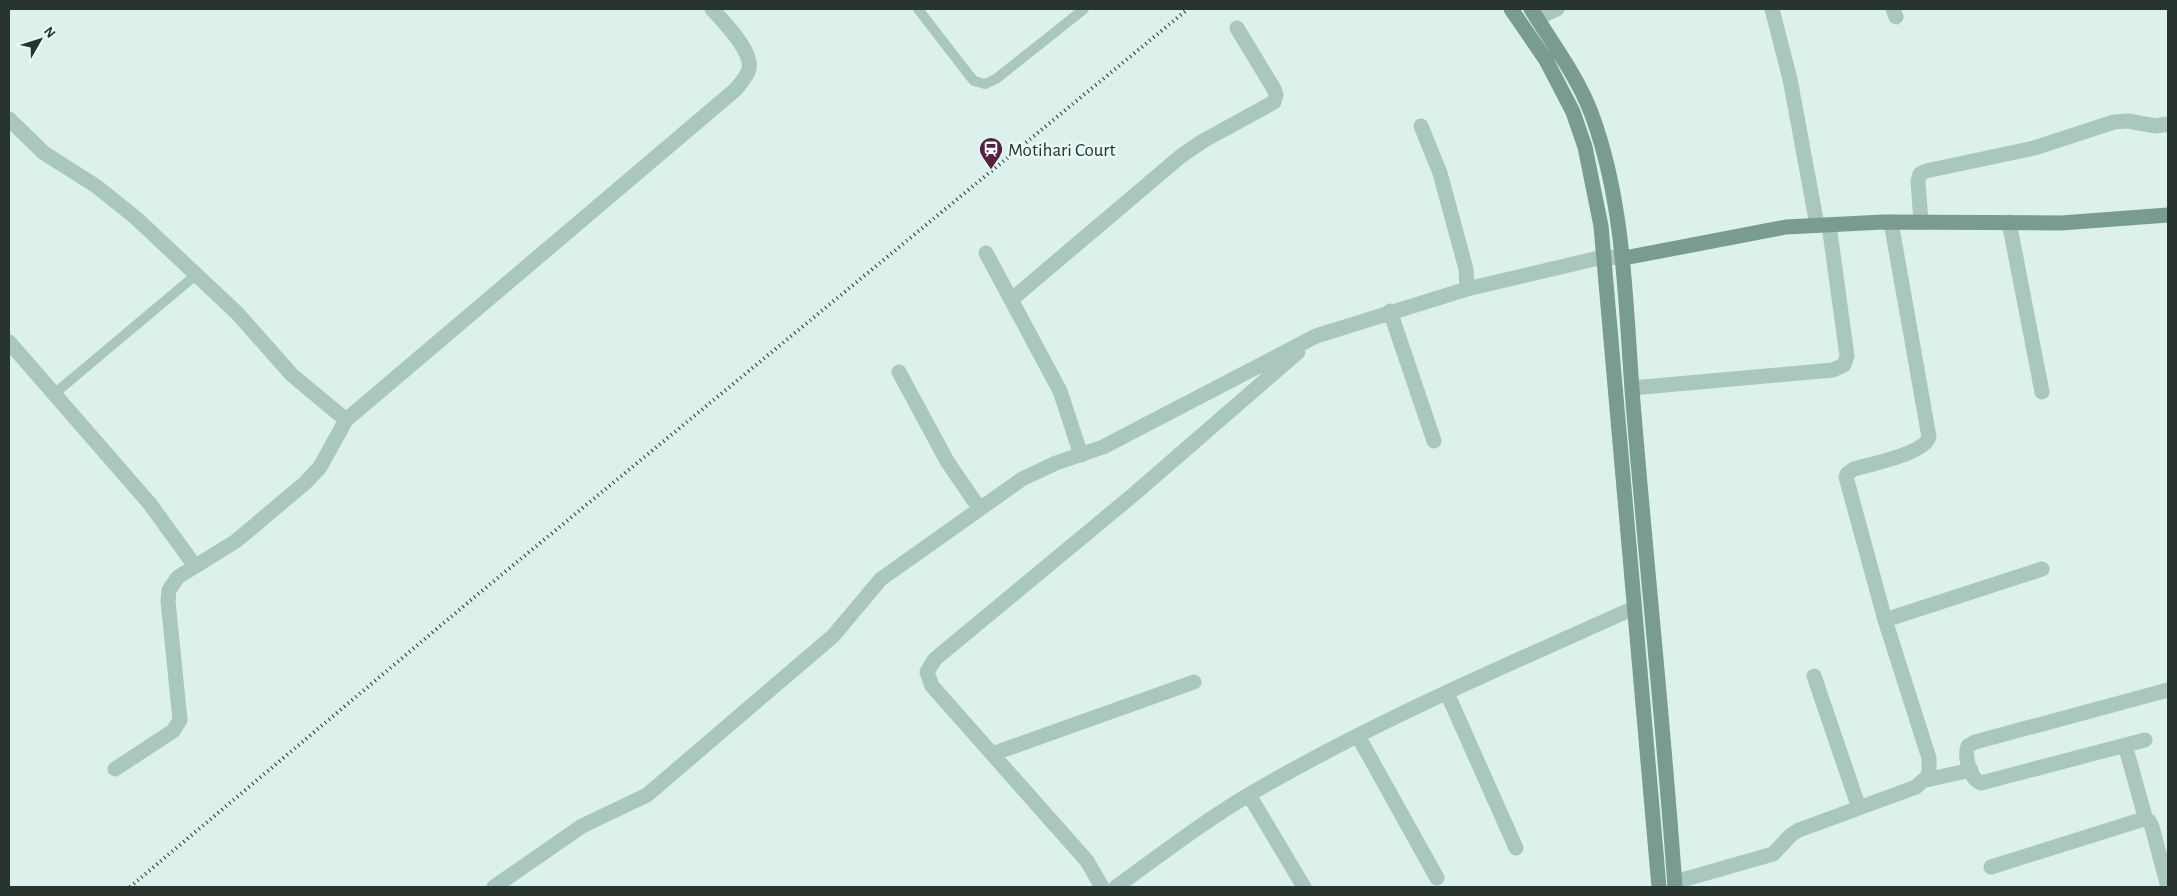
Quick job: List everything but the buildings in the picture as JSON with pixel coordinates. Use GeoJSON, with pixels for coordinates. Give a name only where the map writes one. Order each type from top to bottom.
{"type":"FeatureCollection","features":[{"type":"Feature","properties":{"kind":"main road"},"geometry":{"type":"LineString","coordinates":[[1511,9],[1546,60],[1574,112],[1595,191],[1601,226],[1659,887]]}},
{"type":"Feature","properties":{"kind":"main road"},"geometry":{"type":"LineString","coordinates":[[1534,13],[1580,87],[1592,114],[1616,201],[1624,258],[1632,388],[1666,761],[1675,884]]}},
{"type":"Feature","properties":{"kind":"main road"},"geometry":{"type":"LineString","coordinates":[[1624,258],[1786,227],[1891,222],[2061,223],[2168,215]]}},
{"type":"Feature","properties":{"kind":"street"},"geometry":{"type":"LineString","coordinates":[[114,770],[173,731],[178,725],[179,711],[168,602],[172,584],[195,566],[236,541],[305,483],[320,467],[346,420],[735,90],[749,69],[749,59],[744,48],[712,9]]}},
{"type":"Feature","properties":{"kind":"street"},"geometry":{"type":"LineString","coordinates":[[1534,13],[1557,9]]}},
{"type":"Feature","properties":{"kind":"street"},"geometry":{"type":"LineString","coordinates":[[1632,388],[1833,370],[1844,365],[1847,356],[1823,225],[1772,9]]}},
{"type":"Feature","properties":{"kind":"street"},"geometry":{"type":"LineString","coordinates":[[1011,300],[1181,156],[1203,141],[1274,102],[1276,95],[1274,89],[1236,28]]}},
{"type":"Feature","properties":{"kind":"street"},"geometry":{"type":"LineString","coordinates":[[9,119],[44,153],[96,186],[136,218],[237,313],[292,375],[346,420]]}},
{"type":"Feature","properties":{"kind":"street"},"geometry":{"type":"LineString","coordinates":[[1921,222],[1918,181],[1920,174],[1926,171],[2028,149],[2114,122],[2128,121],[2156,126],[2168,124]]}},
{"type":"Feature","properties":{"kind":"street"},"geometry":{"type":"LineString","coordinates":[[1421,126],[1440,173],[1466,269],[1467,289]]}},
{"type":"Feature","properties":{"kind":"street"},"geometry":{"type":"LineString","coordinates":[[1891,222],[1929,437],[1921,448],[1854,469],[1846,477],[1885,620],[1928,758],[1930,768],[1926,780]]}},
{"type":"Feature","properties":{"kind":"street"},"geometry":{"type":"LineString","coordinates":[[2009,222],[2042,392]]}},
{"type":"Feature","properties":{"kind":"street"},"geometry":{"type":"LineString","coordinates":[[986,253],[1060,391],[1081,455]]}},
{"type":"Feature","properties":{"kind":"street"},"geometry":{"type":"LineString","coordinates":[[504,885],[574,831],[639,800],[659,786],[833,636],[881,578],[1022,479],[1040,470],[1103,447],[1316,336],[1390,311],[1467,289],[1603,257],[1624,258]]}},
{"type":"Feature","properties":{"kind":"street"},"geometry":{"type":"LineString","coordinates":[[1390,311],[1434,441]]}},
{"type":"Feature","properties":{"kind":"street"},"geometry":{"type":"LineString","coordinates":[[1102,887],[1087,861],[932,686],[928,678],[930,666],[1133,495],[1316,336]]}},
{"type":"Feature","properties":{"kind":"street"},"geometry":{"type":"LineString","coordinates":[[9,342],[150,504],[195,566]]}},
{"type":"Feature","properties":{"kind":"street"},"geometry":{"type":"LineString","coordinates":[[899,372],[948,461],[979,508]]}},
{"type":"Feature","properties":{"kind":"street"},"geometry":{"type":"LineString","coordinates":[[1885,620],[2042,569]]}},
{"type":"Feature","properties":{"kind":"street"},"geometry":{"type":"LineString","coordinates":[[1116,887],[1179,841],[1249,795],[1358,736],[1447,693],[1634,608]]}},
{"type":"Feature","properties":{"kind":"street"},"geometry":{"type":"LineString","coordinates":[[1814,676],[1859,808]]}},
{"type":"Feature","properties":{"kind":"street"},"geometry":{"type":"LineString","coordinates":[[992,754],[1194,682]]}},
{"type":"Feature","properties":{"kind":"street"},"geometry":{"type":"LineString","coordinates":[[2145,740],[1987,782],[1977,782],[1971,770],[1966,749],[1975,742],[2168,690]]}},
{"type":"Feature","properties":{"kind":"street"},"geometry":{"type":"LineString","coordinates":[[1447,693],[1516,848]]}},
{"type":"Feature","properties":{"kind":"street"},"geometry":{"type":"LineString","coordinates":[[1358,736],[1438,878]]}},
{"type":"Feature","properties":{"kind":"street"},"geometry":{"type":"LineString","coordinates":[[2125,745],[2146,820],[2152,827],[2168,887]]}},
{"type":"Feature","properties":{"kind":"street"},"geometry":{"type":"LineString","coordinates":[[1675,884],[1774,854],[1795,832],[1916,787],[1926,780],[1971,770]]}},
{"type":"Feature","properties":{"kind":"street"},"geometry":{"type":"LineString","coordinates":[[1249,795],[1304,887]]}},
{"type":"Feature","properties":{"kind":"street"},"geometry":{"type":"LineString","coordinates":[[1991,866],[2140,820],[2146,820]]}},
{"type":"Feature","properties":{"kind":"lane"},"geometry":{"type":"LineString","coordinates":[[918,9],[974,81],[985,84],[996,79],[1084,9]]}},
{"type":"Feature","properties":{"kind":"lane"},"geometry":{"type":"LineString","coordinates":[[54,394],[197,274]]}},
{"type":"Feature","properties":{"kind":"railway"},"geometry":{"type":"LineString","coordinates":[[130,887],[477,595],[1188,9]]}},
{"type":"Feature","properties":{"kind":"place","name":"Motihari Court"},"geometry":{"type":"Point","coordinates":[991,170]}}]}
